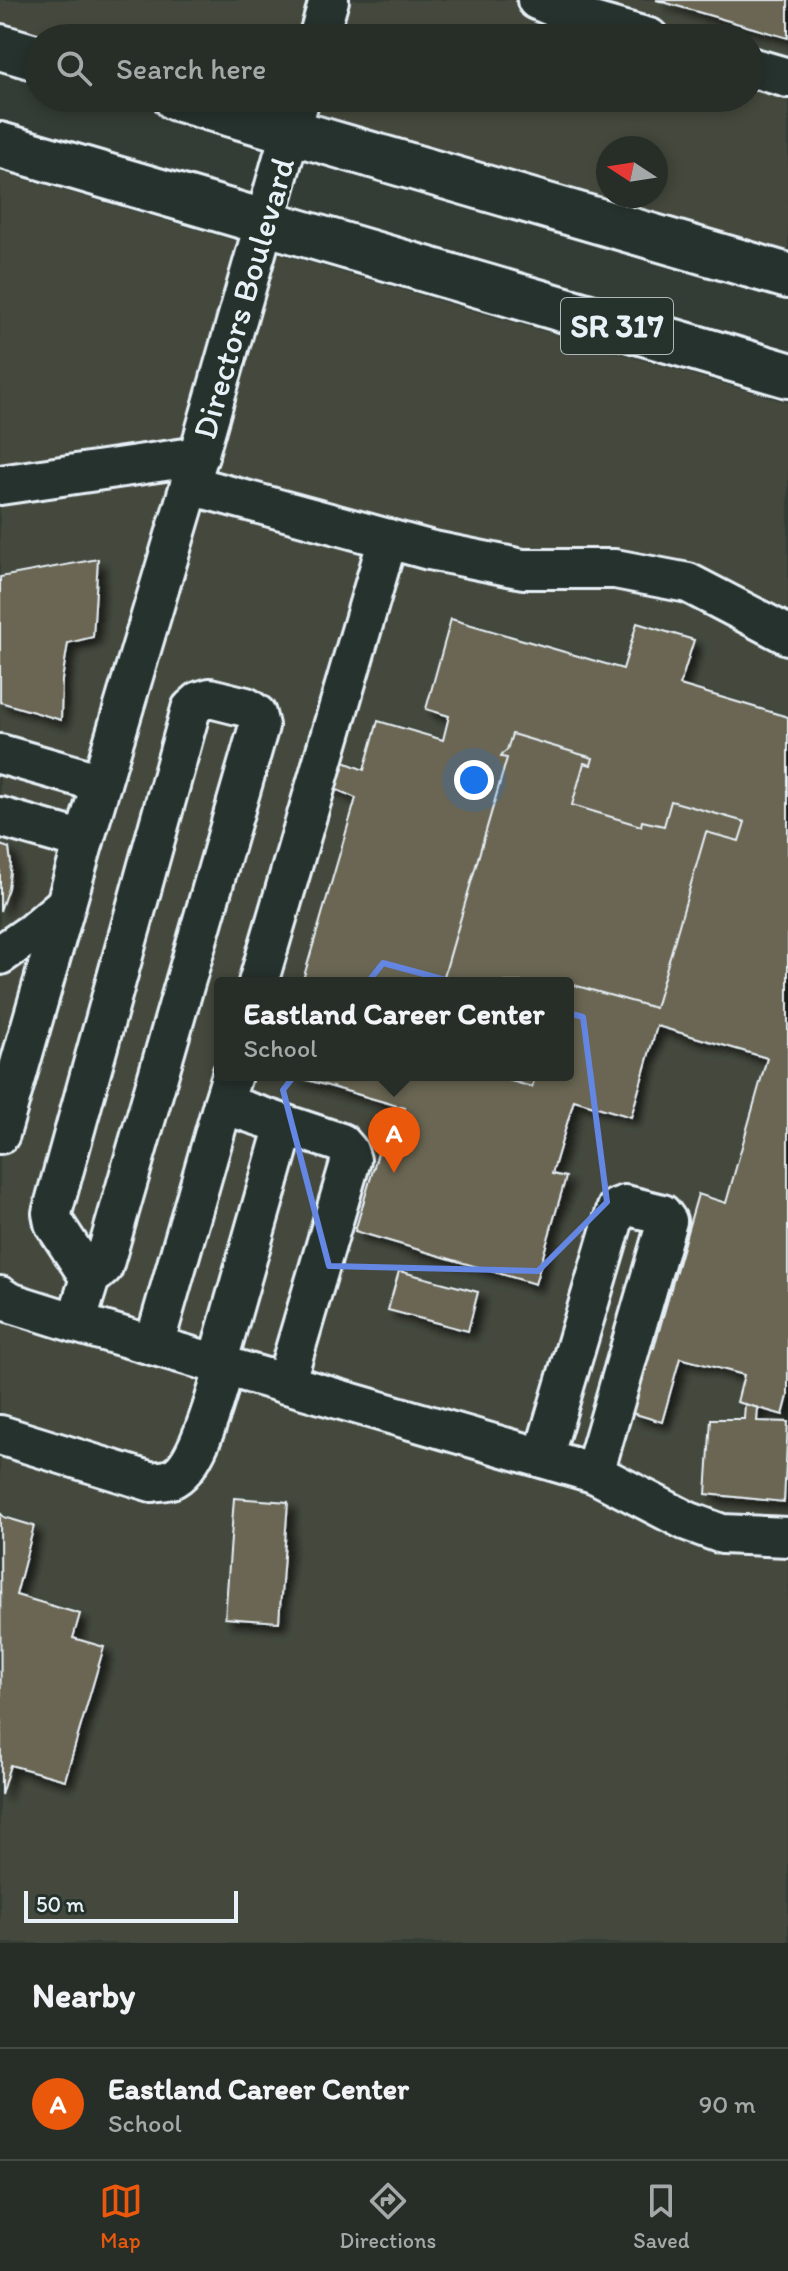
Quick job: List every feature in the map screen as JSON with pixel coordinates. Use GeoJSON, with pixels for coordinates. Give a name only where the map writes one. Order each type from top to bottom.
{"type":"FeatureCollection","features":[{"type":"Feature","properties":{"kind":"main road"},"geometry":{"type":"LineString","coordinates":[[0,47],[24,54]]}},
{"type":"Feature","properties":{"kind":"main road"},"geometry":{"type":"LineString","coordinates":[[295,114],[788,276]]}},
{"type":"Feature","properties":{"kind":"main road","name":"SR 317"},"geometry":{"type":"LineString","coordinates":[[0,145],[788,375]]}},
{"type":"Feature","properties":{"kind":"street"},"geometry":{"type":"LineString","coordinates":[[322,24],[329,0]]}},
{"type":"Feature","properties":{"kind":"street"},"geometry":{"type":"LineString","coordinates":[[537,0],[600,24]]}},
{"type":"Feature","properties":{"kind":"street"},"geometry":{"type":"LineString","coordinates":[[764,71],[788,78]]}},
{"type":"Feature","properties":{"kind":"street","name":"Directors Boulevard"},"geometry":{"type":"LineString","coordinates":[[0,485],[194,470],[295,114]]}},
{"type":"Feature","properties":{"kind":"street"},"geometry":{"type":"LineString","coordinates":[[0,1134],[194,470],[388,539],[429,550],[523,569],[615,569],[688,583],[788,635]]}},
{"type":"Feature","properties":{"kind":"street"},"geometry":{"type":"LineString","coordinates":[[260,977],[388,539]]}},
{"type":"Feature","properties":{"kind":"street"},"geometry":{"type":"LineString","coordinates":[[76,1323],[90,1278],[103,1267],[259,726],[256,714],[246,707],[210,698],[200,701],[191,709],[52,1213],[54,1223],[90,1278]]}},
{"type":"Feature","properties":{"kind":"street"},"geometry":{"type":"LineString","coordinates":[[0,754],[101,783]]}},
{"type":"Feature","properties":{"kind":"street"},"geometry":{"type":"LineString","coordinates":[[0,817],[84,841]]}},
{"type":"Feature","properties":{"kind":"street"},"geometry":{"type":"LineString","coordinates":[[0,955],[66,904]]}},
{"type":"Feature","properties":{"kind":"street"},"geometry":{"type":"LineString","coordinates":[[154,1345],[227,1090],[285,1125],[341,1143],[351,1160],[285,1384]]}},
{"type":"Feature","properties":{"kind":"street"},"geometry":{"type":"LineString","coordinates":[[0,1435],[152,1482],[173,1479],[186,1466],[201,1441],[285,1125]]}},
{"type":"Feature","properties":{"kind":"street"},"geometry":{"type":"LineString","coordinates":[[543,1458],[617,1208],[625,1205],[662,1214],[667,1221],[594,1473]]}},
{"type":"Feature","properties":{"kind":"street"},"geometry":{"type":"LineString","coordinates":[[0,1296],[9,1302],[76,1323],[594,1473],[687,1521],[722,1534],[788,1537]]}},
{"type":"Feature","properties":{"kind":"highlighted area"},"geometry":{"type":"Polygon","coordinates":[[[383,963],[583,1017],[607,1202],[538,1271],[329,1266],[283,1090],[383,963]]]}},
{"type":"Feature","properties":{"kind":"shaded area"},"geometry":{"type":"Polygon","coordinates":[[[0,0],[788,0],[788,268],[219,112],[764,112],[764,24],[24,24],[24,43],[0,52],[0,0]]]}},
{"type":"Feature","properties":{"kind":"shaded area"},"geometry":{"type":"Polygon","coordinates":[[[0,172],[788,403],[788,1943],[0,1943],[0,172]]]}},
{"type":"Feature","properties":{"kind":"building"},"geometry":{"type":"Polygon","coordinates":[[[656,0],[788,0],[788,38],[764,31],[764,24],[739,24],[656,0]]]}},
{"type":"Feature","properties":{"kind":"building"},"geometry":{"type":"Polygon","coordinates":[[[98,559],[93,637],[68,643],[62,680],[61,720],[0,702],[0,577],[98,559]]]}},
{"type":"Feature","properties":{"kind":"building"},"geometry":{"type":"Polygon","coordinates":[[[451,619],[623,669],[637,623],[694,640],[680,685],[788,717],[788,1396],[783,1415],[737,1402],[744,1375],[680,1358],[662,1422],[632,1413],[698,1194],[726,1203],[767,1058],[657,1026],[631,1117],[574,1100],[552,1174],[566,1177],[535,1284],[355,1231],[386,1126],[399,1129],[405,1108],[311,1081],[574,1081],[574,977],[304,977],[356,798],[328,786],[339,760],[364,770],[378,721],[443,740],[449,716],[426,709],[451,619]]]}},
{"type":"Feature","properties":{"kind":"building"},"geometry":{"type":"Polygon","coordinates":[[[512,734],[593,758],[591,765],[584,763],[572,805],[641,826],[642,821],[664,826],[671,801],[745,822],[739,841],[706,832],[655,1008],[574,985],[574,977],[444,977],[507,758],[501,757],[512,734]]]}},
{"type":"Feature","properties":{"kind":"building"},"geometry":{"type":"Polygon","coordinates":[[[0,845],[9,848],[11,863],[8,888],[0,911],[0,845]]]}},
{"type":"Feature","properties":{"kind":"building"},"geometry":{"type":"Polygon","coordinates":[[[511,1081],[534,1081],[532,1087],[511,1081]]]}},
{"type":"Feature","properties":{"kind":"building"},"geometry":{"type":"Polygon","coordinates":[[[399,1271],[478,1292],[468,1331],[388,1310],[399,1271]]]}},
{"type":"Feature","properties":{"kind":"building"},"geometry":{"type":"Polygon","coordinates":[[[745,1404],[758,1408],[757,1421],[788,1422],[784,1502],[706,1494],[711,1419],[744,1419],[745,1404]]]}},
{"type":"Feature","properties":{"kind":"building"},"geometry":{"type":"Polygon","coordinates":[[[234,1498],[288,1502],[279,1622],[225,1618],[234,1498]]]}},
{"type":"Feature","properties":{"kind":"building"},"geometry":{"type":"Polygon","coordinates":[[[0,1513],[34,1526],[16,1595],[80,1614],[73,1638],[104,1647],[65,1780],[10,1765],[1,1795],[0,1513]]]}},
{"type":"Feature","properties":{"kind":"place","name":"Eastland Career Center"},"geometry":{"type":"Point","coordinates":[394,1173]}}]}
